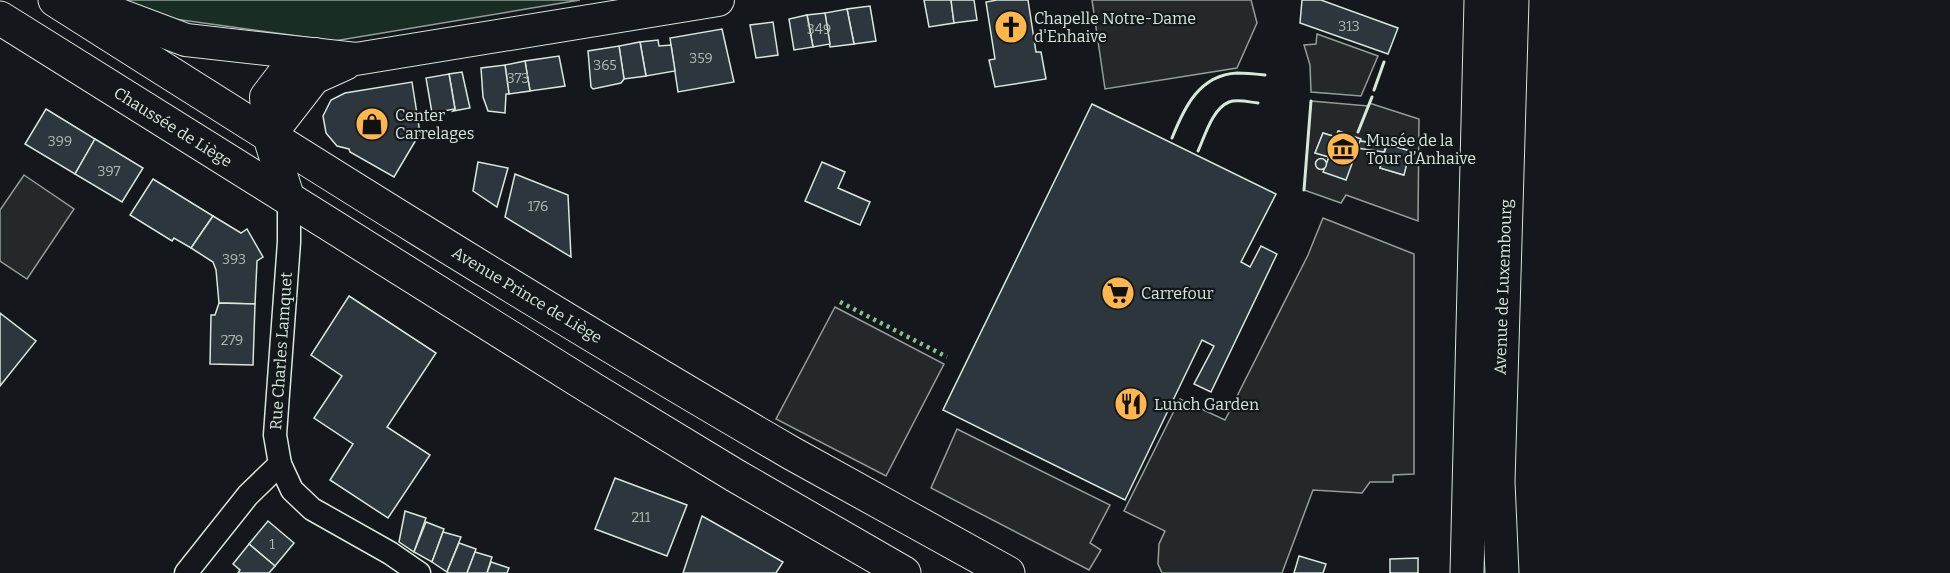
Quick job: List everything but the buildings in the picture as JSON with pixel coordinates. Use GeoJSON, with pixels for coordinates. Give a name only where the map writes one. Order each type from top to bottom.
{"type":"FeatureCollection","features":[{"type":"Feature","properties":{"kind":"main road","name":"Avenue Prince de Liège"},"geometry":{"type":"LineString","coordinates":[[55,0],[520,292],[774,442],[1008,573]]}},
{"type":"Feature","properties":{"kind":"main road","name":"Avenue de Luxembourg"},"geometry":{"type":"LineString","coordinates":[[1467,573],[1481,0]]}},
{"type":"Feature","properties":{"kind":"main road","name":"Avenue de Luxembourg"},"geometry":{"type":"LineString","coordinates":[[1502,573],[1498,482],[1512,0]]}},
{"type":"Feature","properties":{"kind":"main road","name":"Chaussée de Liège"},"geometry":{"type":"LineString","coordinates":[[0,18],[289,200]]}},
{"type":"Feature","properties":{"kind":"main road"},"geometry":{"type":"LineString","coordinates":[[289,200],[736,476],[904,573]]}},
{"type":"Feature","properties":{"kind":"street"},"geometry":{"type":"LineString","coordinates":[[80,0],[186,40],[356,59]]}},
{"type":"Feature","properties":{"kind":"street"},"geometry":{"type":"LineString","coordinates":[[269,136],[314,78],[356,59],[717,0]]}},
{"type":"Feature","properties":{"kind":"street"},"geometry":{"type":"LineString","coordinates":[[289,200],[269,136],[266,97],[282,76],[315,54]]}},
{"type":"Feature","properties":{"kind":"street","name":"Rue Charles Lamquet"},"geometry":{"type":"LineString","coordinates":[[289,200],[289,242],[275,435],[280,464],[292,490],[312,509],[390,553],[420,573]]}},
{"type":"Feature","properties":{"kind":"street"},"geometry":{"type":"LineString","coordinates":[[186,573],[248,495],[280,464]]}},
{"type":"Feature","properties":{"kind":"green space"},"geometry":{"type":"Polygon","coordinates":[[[117,0],[580,0],[334,41],[160,17],[117,0]]]}},
{"type":"Feature","properties":{"kind":"shaded area"},"geometry":{"type":"Polygon","coordinates":[[[1092,0],[1251,0],[1257,23],[1237,68],[1105,89],[1092,0]]]}},
{"type":"Feature","properties":{"kind":"shaded area"},"geometry":{"type":"Polygon","coordinates":[[[1317,34],[1378,56],[1361,96],[1311,92],[1310,65],[1304,45],[1316,44],[1317,34]]]}},
{"type":"Feature","properties":{"kind":"shaded area"},"geometry":{"type":"Polygon","coordinates":[[[1311,101],[1368,106],[1369,103],[1419,119],[1418,221],[1346,195],[1341,203],[1304,190],[1311,101]],[[1339,131],[1336,137],[1323,133],[1315,153],[1329,157],[1324,169],[1357,148],[1384,152],[1380,168],[1403,175],[1410,151],[1387,144],[1360,141],[1360,139],[1339,131]]]}},
{"type":"Feature","properties":{"kind":"shaded area"},"geometry":{"type":"Polygon","coordinates":[[[24,175],[74,209],[27,279],[0,261],[0,210],[24,175]]]}},
{"type":"Feature","properties":{"kind":"shaded area"},"geometry":{"type":"Polygon","coordinates":[[[1323,218],[1414,254],[1414,474],[1393,475],[1393,482],[1370,482],[1362,493],[1313,490],[1282,573],[1162,573],[1158,564],[1159,544],[1165,531],[1124,511],[1180,399],[1225,420],[1308,255],[1323,218]]]}},
{"type":"Feature","properties":{"kind":"shaded area"},"geometry":{"type":"Polygon","coordinates":[[[835,307],[944,364],[886,476],[776,419],[835,307]]]}},
{"type":"Feature","properties":{"kind":"shaded area"},"geometry":{"type":"Polygon","coordinates":[[[957,429],[1110,505],[1090,543],[1101,550],[1089,570],[931,488],[957,429]]]}},
{"type":"Feature","properties":{"kind":"hedge"},"geometry":{"type":"LineString","coordinates":[[840,302],[947,357]]}},
{"type":"Feature","properties":{"kind":"wall"},"geometry":{"type":"LineString","coordinates":[[1374,90],[1384,62]]}},
{"type":"Feature","properties":{"kind":"wall"},"geometry":{"type":"LineString","coordinates":[[1172,138],[1188,105],[1195,95],[1212,80],[1237,73],[1265,75]]}},
{"type":"Feature","properties":{"kind":"wall"},"geometry":{"type":"LineString","coordinates":[[1358,132],[1372,97]]}},
{"type":"Feature","properties":{"kind":"wall"},"geometry":{"type":"LineString","coordinates":[[1304,190],[1311,101]]}},
{"type":"Feature","properties":{"kind":"wall"},"geometry":{"type":"LineString","coordinates":[[1198,151],[1218,110],[1229,102],[1258,103]]}},
{"type":"Feature","properties":{"kind":"place","name":"Chapelle Notre-Dame d'Enhaive"},"geometry":{"type":"Point","coordinates":[1011,27]}},
{"type":"Feature","properties":{"kind":"place","name":"Center Carrelages"},"geometry":{"type":"Point","coordinates":[372,124]}},
{"type":"Feature","properties":{"kind":"place","name":"Musée de la Tour d’Anhaive"},"geometry":{"type":"Point","coordinates":[1343,149]}},
{"type":"Feature","properties":{"kind":"place","name":"Carrefour"},"geometry":{"type":"Point","coordinates":[1118,293]}},
{"type":"Feature","properties":{"kind":"place","name":"Lunch Garden"},"geometry":{"type":"Point","coordinates":[1131,404]}}]}
